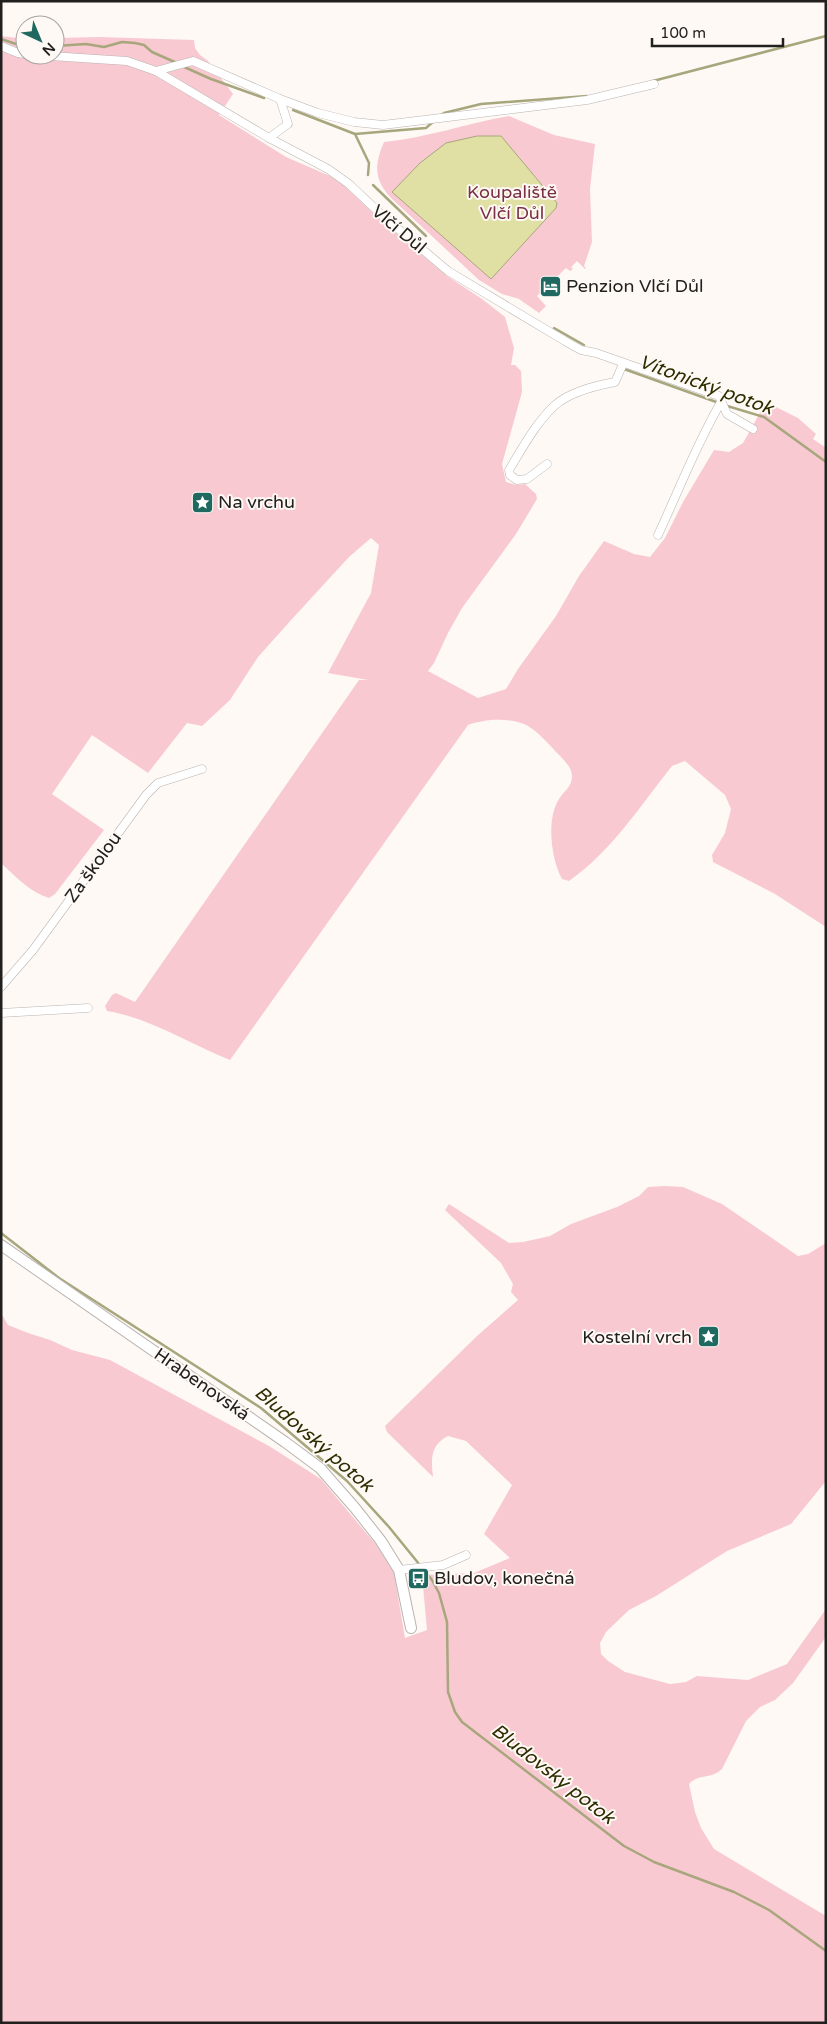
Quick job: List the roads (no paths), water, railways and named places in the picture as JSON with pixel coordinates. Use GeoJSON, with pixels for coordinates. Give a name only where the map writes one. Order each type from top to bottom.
{"type":"FeatureCollection","features":[{"type":"Feature","properties":{"kind":"street"},"geometry":{"type":"LineString","coordinates":[[1,46],[15,52]]}},
{"type":"Feature","properties":{"kind":"street","name":"Vlčí Důl"},"geometry":{"type":"LineString","coordinates":[[65,57],[127,61],[156,71],[269,138],[328,169],[349,184],[384,217],[448,271],[573,346],[718,396],[727,414],[752,430]]}},
{"type":"Feature","properties":{"kind":"street"},"geometry":{"type":"LineString","coordinates":[[156,71],[193,61],[280,99],[318,113],[345,120],[383,125],[587,100],[654,84]]}},
{"type":"Feature","properties":{"kind":"street"},"geometry":{"type":"LineString","coordinates":[[269,138],[288,124],[280,99]]}},
{"type":"Feature","properties":{"kind":"street"},"geometry":{"type":"LineString","coordinates":[[547,464],[527,479],[517,480],[510,474],[509,470],[543,418],[555,405],[594,386],[615,382],[623,364]]}},
{"type":"Feature","properties":{"kind":"street"},"geometry":{"type":"LineString","coordinates":[[658,535],[678,493],[692,455],[721,402]]}},
{"type":"Feature","properties":{"kind":"street","name":"Za školou"},"geometry":{"type":"LineString","coordinates":[[1,987],[33,950],[146,795],[158,783],[202,769]]}},
{"type":"Feature","properties":{"kind":"street"},"geometry":{"type":"LineString","coordinates":[[1,1013],[88,1008]]}},
{"type":"Feature","properties":{"kind":"street","name":"Hrabenovská"},"geometry":{"type":"LineString","coordinates":[[1,1245],[320,1468],[381,1541],[399,1570],[411,1628]]}},
{"type":"Feature","properties":{"kind":"street"},"geometry":{"type":"LineString","coordinates":[[399,1570],[443,1565],[466,1555]]}},
{"type":"Feature","properties":{"kind":"waterway"},"geometry":{"type":"LineString","coordinates":[[653,81],[826,36]]}},
{"type":"Feature","properties":{"kind":"waterway","name":"Vítonický potok"},"geometry":{"type":"LineString","coordinates":[[1,39],[15,44]]}},
{"type":"Feature","properties":{"kind":"waterway","name":"Vítonický potok"},"geometry":{"type":"LineString","coordinates":[[65,45],[86,44],[104,47],[122,42],[135,43],[144,45],[152,52],[177,63]]}},
{"type":"Feature","properties":{"kind":"waterway","name":"Vítonický potok"},"geometry":{"type":"LineString","coordinates":[[182,66],[211,79],[264,98]]}},
{"type":"Feature","properties":{"kind":"waterway"},"geometry":{"type":"LineString","coordinates":[[440,116],[444,113],[481,104],[587,96]]}},
{"type":"Feature","properties":{"kind":"waterway","name":"Vítonický potok"},"geometry":{"type":"LineString","coordinates":[[293,110],[355,134],[369,163],[368,175]]}},
{"type":"Feature","properties":{"kind":"waterway"},"geometry":{"type":"LineString","coordinates":[[355,134],[426,128],[434,121]]}},
{"type":"Feature","properties":{"kind":"waterway","name":"Vítonický potok"},"geometry":{"type":"LineString","coordinates":[[373,185],[426,236]]}},
{"type":"Feature","properties":{"kind":"waterway","name":"Vítonický potok"},"geometry":{"type":"LineString","coordinates":[[554,328],[584,345]]}},
{"type":"Feature","properties":{"kind":"waterway","name":"Vítonický potok"},"geometry":{"type":"LineString","coordinates":[[624,369],[719,403]]}},
{"type":"Feature","properties":{"kind":"waterway","name":"Vítonický potok"},"geometry":{"type":"LineString","coordinates":[[724,405],[764,417],[826,462]]}},
{"type":"Feature","properties":{"kind":"waterway","name":"Bludovský potok"},"geometry":{"type":"LineString","coordinates":[[1,1233],[59,1278],[261,1408],[347,1481],[389,1527],[432,1580],[439,1593],[447,1622],[448,1692],[455,1712],[462,1722],[624,1846],[654,1862],[734,1892],[769,1910],[826,1951]]}},
{"type":"Feature","properties":{"kind":"place","name":"Penzion Vlčí Důl"},"geometry":{"type":"Point","coordinates":[550,286]}},
{"type":"Feature","properties":{"kind":"place","name":"Na vrchu"},"geometry":{"type":"Point","coordinates":[202,502]}},
{"type":"Feature","properties":{"kind":"place","name":"Kostelní vrch"},"geometry":{"type":"Point","coordinates":[708,1337]}},
{"type":"Feature","properties":{"kind":"place","name":"Bludov, konečná"},"geometry":{"type":"Point","coordinates":[418,1578]}},
{"type":"Feature","properties":{"kind":"park label","name":"Koupaliště Vlčí Důl"},"geometry":{"type":"Point","coordinates":[512,202]}}]}
